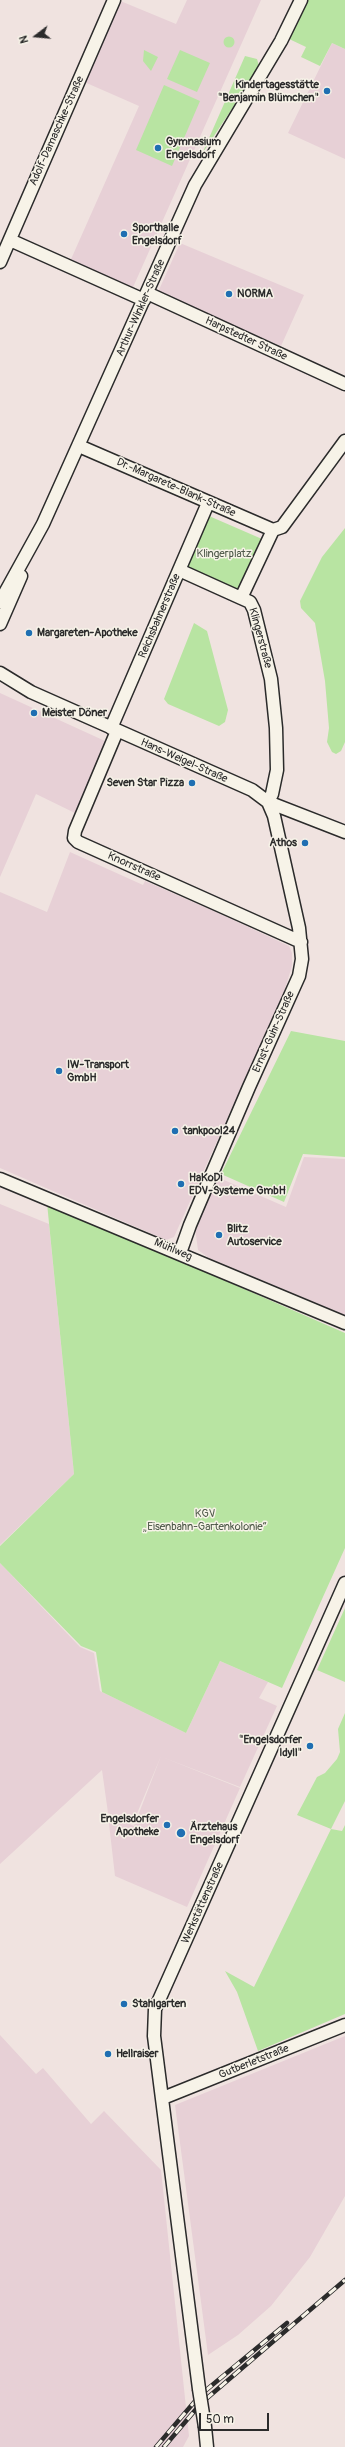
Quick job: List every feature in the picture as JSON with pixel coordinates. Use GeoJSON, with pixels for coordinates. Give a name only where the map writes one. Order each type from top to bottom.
{"type":"FeatureCollection","features":[{"type":"Feature","properties":{"kind":"street","name":"Adolf-Damaschke-Straße"},"geometry":{"type":"LineString","coordinates":[[0,262],[114,0]]}},
{"type":"Feature","properties":{"kind":"street","name":"Arthur-Winkler-Straße"},"geometry":{"type":"LineString","coordinates":[[270,59],[292,0]]}},
{"type":"Feature","properties":{"kind":"street","name":"Arthur-Winkler-Straße"},"geometry":{"type":"LineString","coordinates":[[0,624],[35,542],[195,185],[270,59],[300,0]]}},
{"type":"Feature","properties":{"kind":"street","name":"Harpstedter Straße"},"geometry":{"type":"LineString","coordinates":[[10,240],[146,297],[345,384]]}},
{"type":"Feature","properties":{"kind":"street","name":"Klingerstraße"},"geometry":{"type":"LineString","coordinates":[[268,802],[277,770],[276,728],[271,679],[254,610],[250,602],[241,598],[273,530],[282,527],[345,441]]}},
{"type":"Feature","properties":{"kind":"street","name":"Dr.-Margarete-Blank-Straße"},"geometry":{"type":"LineString","coordinates":[[79,446],[273,530]]}},
{"type":"Feature","properties":{"kind":"street","name":"Reichsbahnerstraße"},"geometry":{"type":"LineString","coordinates":[[114,730],[208,503]]}},
{"type":"Feature","properties":{"kind":"street","name":"Arthur-Winkler-Straße"},"geometry":{"type":"LineString","coordinates":[[0,602],[35,542]]}},
{"type":"Feature","properties":{"kind":"street"},"geometry":{"type":"LineString","coordinates":[[180,570],[241,598]]}},
{"type":"Feature","properties":{"kind":"street","name":"Hans-Weigel-Straße"},"geometry":{"type":"LineString","coordinates":[[0,673],[22,688],[252,790],[268,802],[345,832]]}},
{"type":"Feature","properties":{"kind":"street","name":"Hans-Weigel-Straße"},"geometry":{"type":"LineString","coordinates":[[0,683],[22,688]]}},
{"type":"Feature","properties":{"kind":"street","name":"Knorrstraße"},"geometry":{"type":"LineString","coordinates":[[114,730],[75,831],[74,838],[85,846],[301,942]]}},
{"type":"Feature","properties":{"kind":"street","name":"Ernst-Guhr-Straße"},"geometry":{"type":"LineString","coordinates":[[180,1253],[190,1225],[249,1087],[299,976],[302,959],[301,942],[274,816],[268,802]]}},
{"type":"Feature","properties":{"kind":"street","name":"Mühlweg"},"geometry":{"type":"LineString","coordinates":[[0,1179],[345,1323]]}},
{"type":"Feature","properties":{"kind":"street","name":"Werkstättenstraße"},"geometry":{"type":"LineString","coordinates":[[207,2447],[166,2119],[154,2036],[155,2009],[345,1583]]}},
{"type":"Feature","properties":{"kind":"street","name":"Gutberletstraße"},"geometry":{"type":"LineString","coordinates":[[163,2098],[345,2025]]}},
{"type":"Feature","properties":{"kind":"shaded area","name":"Gymnasium Engelsdorf"},"geometry":{"type":"Polygon","coordinates":[[[118,0],[176,24],[187,0],[261,0],[130,294],[68,266],[139,106],[82,81],[118,0]]]}},
{"type":"Feature","properties":{"kind":"shaded area","name":"Kindertagesstätte \"Benjamin Blümchen\""},"geometry":{"type":"Polygon","coordinates":[[[332,43],[345,49],[345,159],[288,133],[332,43]]]}},
{"type":"Feature","properties":{"kind":"shaded area"},"geometry":{"type":"Polygon","coordinates":[[[180,243],[304,295],[281,346],[158,292],[180,243]]]}},
{"type":"Feature","properties":{"kind":"shaded area"},"geometry":{"type":"Polygon","coordinates":[[[0,693],[105,741],[77,814],[36,794],[0,877],[0,693]]]}},
{"type":"Feature","properties":{"kind":"shaded area"},"geometry":{"type":"Polygon","coordinates":[[[70,852],[143,885],[145,881],[216,912],[289,946],[292,953],[292,966],[284,992],[174,1237],[166,1240],[0,1168],[0,892],[47,912],[70,852]]]}},
{"type":"Feature","properties":{"kind":"shaded area"},"geometry":{"type":"Polygon","coordinates":[[[304,1157],[345,1159],[345,1315],[209,1258],[198,1250],[195,1228],[217,1177],[286,1207],[304,1157]]]}},
{"type":"Feature","properties":{"kind":"shaded area"},"geometry":{"type":"Polygon","coordinates":[[[0,1204],[49,1224],[74,1474],[0,1545],[0,1204]]]}},
{"type":"Feature","properties":{"kind":"shaded area"},"geometry":{"type":"Polygon","coordinates":[[[0,1563],[80,1647],[94,1653],[100,1691],[186,1733],[220,1661],[268,1682],[259,1698],[277,1706],[240,1787],[162,1757],[240,1788],[187,1907],[115,1876],[108,1815],[134,1826],[161,1756],[133,1823],[108,1813],[102,1770],[0,1864],[0,1563]]]}},
{"type":"Feature","properties":{"kind":"shaded area"},"geometry":{"type":"Polygon","coordinates":[[[0,2035],[36,2074],[43,2068],[91,2124],[104,2111],[161,2170],[189,2436],[183,2447],[0,2447],[0,2035]]]}},
{"type":"Feature","properties":{"kind":"shaded area"},"geometry":{"type":"Polygon","coordinates":[[[345,2036],[345,2196],[310,2257],[271,2306],[238,2335],[208,2355],[175,2105],[345,2036]]]}},
{"type":"Feature","properties":{"kind":"green space"},"geometry":{"type":"Polygon","coordinates":[[[304,0],[345,0],[345,49],[332,43],[320,66],[301,57],[306,47],[287,38],[304,0]]]}},
{"type":"Feature","properties":{"kind":"green space"},"geometry":{"type":"Polygon","coordinates":[[[227,37],[231,37],[233,38],[233,46],[227,47],[224,44],[224,40],[227,37]]]}},
{"type":"Feature","properties":{"kind":"green space"},"geometry":{"type":"Polygon","coordinates":[[[144,50],[158,57],[151,71],[143,61],[144,50]]]}},
{"type":"Feature","properties":{"kind":"green space"},"geometry":{"type":"Polygon","coordinates":[[[180,50],[210,63],[197,92],[167,79],[180,50]]]}},
{"type":"Feature","properties":{"kind":"green space"},"geometry":{"type":"Polygon","coordinates":[[[245,56],[257,59],[259,66],[257,71],[202,154],[245,56]]]}},
{"type":"Feature","properties":{"kind":"green space"},"geometry":{"type":"Polygon","coordinates":[[[164,85],[200,101],[172,166],[136,150],[164,85]]]}},
{"type":"Feature","properties":{"kind":"green space","name":"Klingerplatz"},"geometry":{"type":"Polygon","coordinates":[[[209,516],[262,539],[239,593],[186,570],[209,516]]]}},
{"type":"Feature","properties":{"kind":"green space"},"geometry":{"type":"Polygon","coordinates":[[[345,528],[345,742],[341,751],[336,754],[332,752],[327,742],[329,728],[325,681],[315,623],[301,608],[300,601],[322,557],[345,528]]]}},
{"type":"Feature","properties":{"kind":"green space"},"geometry":{"type":"Polygon","coordinates":[[[194,623],[207,631],[228,710],[225,722],[219,726],[168,704],[164,699],[194,623]]]}},
{"type":"Feature","properties":{"kind":"green space"},"geometry":{"type":"Polygon","coordinates":[[[291,1031],[345,1041],[345,1157],[303,1154],[284,1202],[221,1174],[291,1031]]]}},
{"type":"Feature","properties":{"kind":"green space","name":"KGV „Eisenbahn-Gartenkolonie“"},"geometry":{"type":"Polygon","coordinates":[[[47,1203],[345,1333],[345,1548],[282,1688],[220,1661],[186,1733],[102,1692],[96,1652],[81,1646],[0,1563],[0,1546],[74,1474],[47,1203]]]}},
{"type":"Feature","properties":{"kind":"green space"},"geometry":{"type":"Polygon","coordinates":[[[345,1608],[345,1682],[317,1670],[345,1608]]]}},
{"type":"Feature","properties":{"kind":"green space"},"geometry":{"type":"Polygon","coordinates":[[[345,1713],[345,1801],[331,1829],[297,1815],[317,1777],[325,1773],[337,1759],[340,1752],[338,1729],[345,1713]]]}},
{"type":"Feature","properties":{"kind":"green space"},"geometry":{"type":"Polygon","coordinates":[[[345,1825],[345,2014],[258,2051],[237,1992],[225,1971],[254,1987],[331,1829],[342,1831],[345,1825]]]}},
{"type":"Feature","properties":{"kind":"railway"},"geometry":{"type":"LineString","coordinates":[[206,2399],[345,2280]]}},
{"type":"Feature","properties":{"kind":"railway"},"geometry":{"type":"LineString","coordinates":[[205,2391],[287,2323]]}},
{"type":"Feature","properties":{"kind":"railway"},"geometry":{"type":"LineString","coordinates":[[156,2447],[196,2400]]}},
{"type":"Feature","properties":{"kind":"railway"},"geometry":{"type":"LineString","coordinates":[[164,2447],[197,2408]]}},
{"type":"Feature","properties":{"kind":"place","name":"Kindertagesstätte \"Benjamin Blümchen\""},"geometry":{"type":"Point","coordinates":[327,91]}},
{"type":"Feature","properties":{"kind":"place","name":"Gymnasium Engelsdorf"},"geometry":{"type":"Point","coordinates":[158,148]}},
{"type":"Feature","properties":{"kind":"place","name":"Sporthalle Engelsdorf"},"geometry":{"type":"Point","coordinates":[124,234]}},
{"type":"Feature","properties":{"kind":"place","name":"NORMA"},"geometry":{"type":"Point","coordinates":[229,294]}},
{"type":"Feature","properties":{"kind":"place","name":"Margareten-Apotheke"},"geometry":{"type":"Point","coordinates":[29,633]}},
{"type":"Feature","properties":{"kind":"place","name":"Meister Döner"},"geometry":{"type":"Point","coordinates":[34,713]}},
{"type":"Feature","properties":{"kind":"place","name":"Seven Star Pizza"},"geometry":{"type":"Point","coordinates":[192,783]}},
{"type":"Feature","properties":{"kind":"place","name":"Athos"},"geometry":{"type":"Point","coordinates":[305,843]}},
{"type":"Feature","properties":{"kind":"place","name":"IW-Transport GmbH"},"geometry":{"type":"Point","coordinates":[59,1071]}},
{"type":"Feature","properties":{"kind":"place","name":"tankpool24"},"geometry":{"type":"Point","coordinates":[175,1131]}},
{"type":"Feature","properties":{"kind":"place","name":"HaKoDi EDV-Systeme GmbH"},"geometry":{"type":"Point","coordinates":[181,1184]}},
{"type":"Feature","properties":{"kind":"place","name":"Blitz Autoservice"},"geometry":{"type":"Point","coordinates":[219,1235]}},
{"type":"Feature","properties":{"kind":"place","name":"\"Engelsdorfer Idyll\""},"geometry":{"type":"Point","coordinates":[310,1746]}},
{"type":"Feature","properties":{"kind":"place","name":"Engelsdorfer Apotheke"},"geometry":{"type":"Point","coordinates":[167,1825]}},
{"type":"Feature","properties":{"kind":"place","name":"Ärztehaus Engelsdorf"},"geometry":{"type":"Point","coordinates":[181,1833]}},
{"type":"Feature","properties":{"kind":"place","name":"Stahlgarten"},"geometry":{"type":"Point","coordinates":[124,2004]}},
{"type":"Feature","properties":{"kind":"place","name":"Hellraiser"},"geometry":{"type":"Point","coordinates":[108,2054]}}]}
